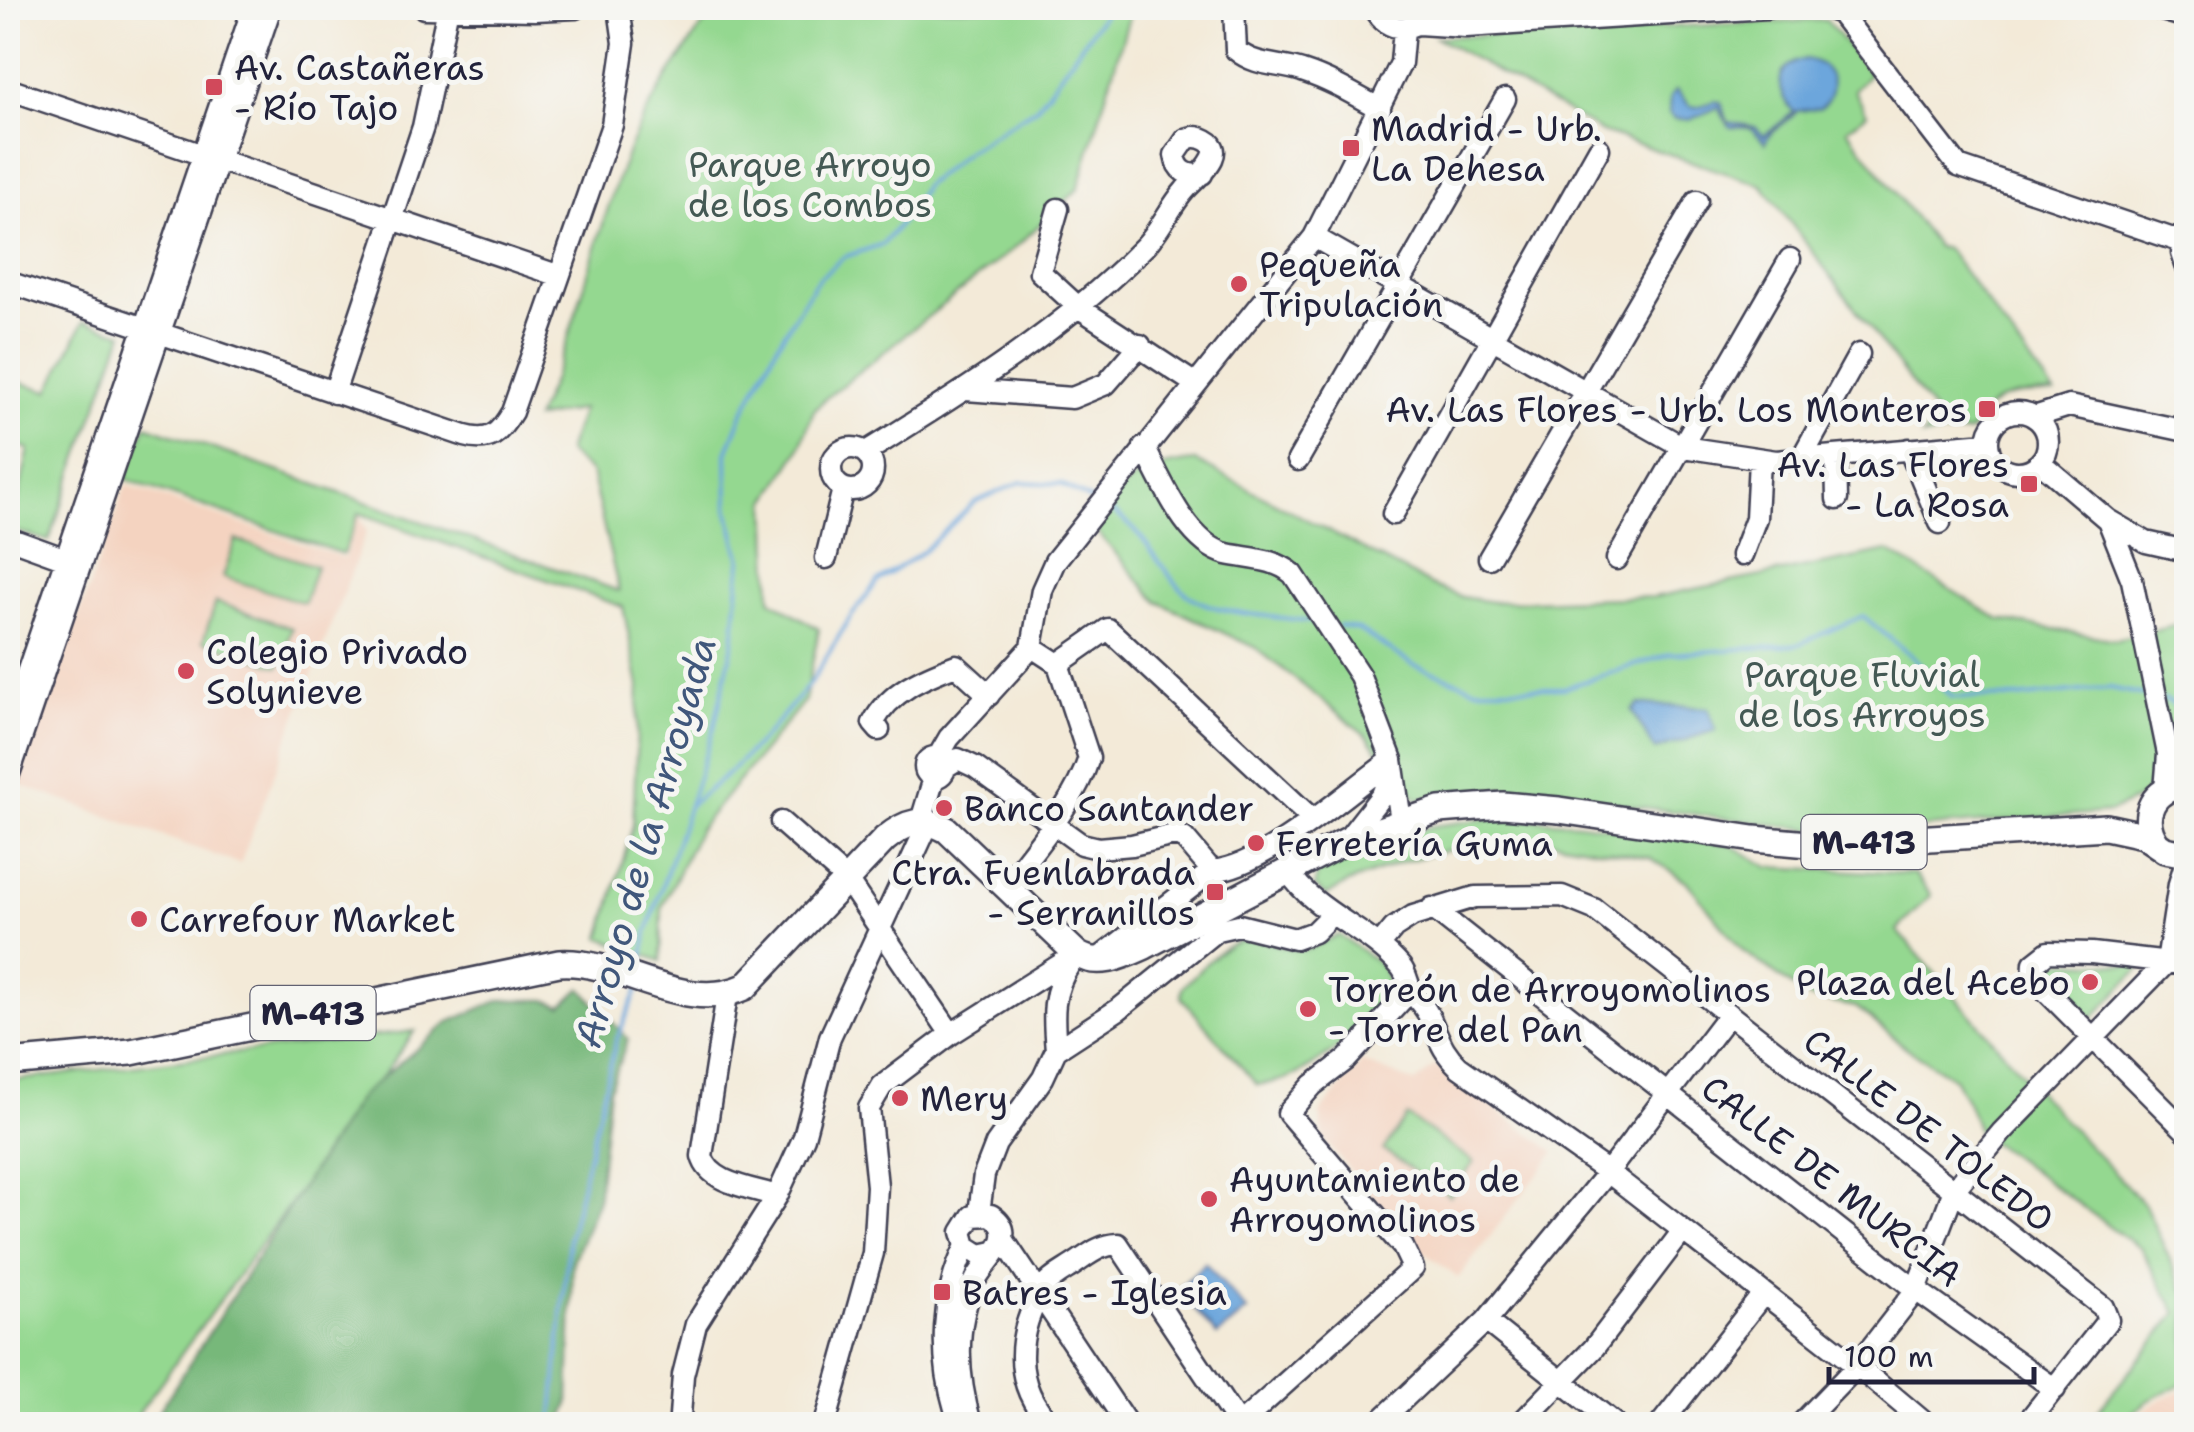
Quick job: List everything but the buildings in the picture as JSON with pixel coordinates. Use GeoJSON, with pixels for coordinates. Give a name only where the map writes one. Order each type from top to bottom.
{"type":"FeatureCollection","features":[{"type":"Feature","properties":{"kind":"main road","name":"M-413"},"geometry":{"type":"LineString","coordinates":[[2106,827],[2172,790]]}},
{"type":"Feature","properties":{"kind":"main road"},"geometry":{"type":"LineString","coordinates":[[2172,790],[2147,825],[2173,852]]}},
{"type":"Feature","properties":{"kind":"main road","name":"M-413"},"geometry":{"type":"LineString","coordinates":[[1086,958],[1119,957],[1346,841],[1439,810],[1503,805],[1754,839],[1820,844],[2106,827],[2143,835],[2173,852]]}},
{"type":"Feature","properties":{"kind":"main road"},"geometry":{"type":"LineString","coordinates":[[727,996],[746,987],[847,880],[916,824],[955,837],[1005,888],[1086,958]]}},
{"type":"Feature","properties":{"kind":"main road","name":"M-413"},"geometry":{"type":"LineString","coordinates":[[15,1060],[131,1052],[559,962],[603,967],[670,989],[727,996]]}},
{"type":"Feature","properties":{"kind":"street"},"geometry":{"type":"LineString","coordinates":[[8,777],[152,332],[211,158],[268,8]]}},
{"type":"Feature","properties":{"kind":"street"},"geometry":{"type":"LineString","coordinates":[[424,8],[576,8]]}},
{"type":"Feature","properties":{"kind":"street"},"geometry":{"type":"LineString","coordinates":[[334,393],[423,127],[448,8]]}},
{"type":"Feature","properties":{"kind":"street"},"geometry":{"type":"LineString","coordinates":[[8,282],[480,441],[492,438],[512,412],[612,125],[624,43],[619,8]]}},
{"type":"Feature","properties":{"kind":"street"},"geometry":{"type":"LineString","coordinates":[[1234,8],[1236,50],[1245,58],[1302,70],[1380,109]]}},
{"type":"Feature","properties":{"kind":"street"},"geometry":{"type":"LineString","coordinates":[[1373,8],[1383,22],[1423,17],[1466,26],[1644,12],[1767,8]]}},
{"type":"Feature","properties":{"kind":"street"},"geometry":{"type":"LineString","coordinates":[[2155,8],[2186,17]]}},
{"type":"Feature","properties":{"kind":"street"},"geometry":{"type":"LineString","coordinates":[[1836,9],[1958,166],[2184,236],[2186,264]]}},
{"type":"Feature","properties":{"kind":"street"},"geometry":{"type":"LineString","coordinates":[[683,1424],[683,1375],[696,1324],[777,1196],[804,1137],[830,1037],[880,928],[949,738],[1032,647],[1042,590],[1054,561],[1314,237],[1423,17]]}},
{"type":"Feature","properties":{"kind":"street"},"geometry":{"type":"LineString","coordinates":[[8,89],[557,275]]}},
{"type":"Feature","properties":{"kind":"street"},"geometry":{"type":"LineString","coordinates":[[1298,460],[1506,99]]}},
{"type":"Feature","properties":{"kind":"street"},"geometry":{"type":"LineString","coordinates":[[826,558],[843,489],[867,484],[874,470],[866,452],[966,390],[1078,307],[1147,244],[1213,160],[1212,148],[1204,140],[1192,137],[1180,143],[1175,204]]}},
{"type":"Feature","properties":{"kind":"street"},"geometry":{"type":"LineString","coordinates":[[1392,514],[1599,149]]}},
{"type":"Feature","properties":{"kind":"street"},"geometry":{"type":"LineString","coordinates":[[1176,161],[1189,175],[1202,174]]}},
{"type":"Feature","properties":{"kind":"street"},"geometry":{"type":"LineString","coordinates":[[1490,558],[1696,201]]}},
{"type":"Feature","properties":{"kind":"street"},"geometry":{"type":"LineString","coordinates":[[1058,209],[1040,272],[1078,307],[1194,383]]}},
{"type":"Feature","properties":{"kind":"street"},"geometry":{"type":"LineString","coordinates":[[1314,237],[1683,447],[1758,460],[1987,442]]}},
{"type":"Feature","properties":{"kind":"street"},"geometry":{"type":"LineString","coordinates":[[1617,560],[1790,258]]}},
{"type":"Feature","properties":{"kind":"street"},"geometry":{"type":"LineString","coordinates":[[8,729],[66,558],[152,332]]}},
{"type":"Feature","properties":{"kind":"street"},"geometry":{"type":"LineString","coordinates":[[966,390],[1072,398],[1106,384],[1140,345]]}},
{"type":"Feature","properties":{"kind":"street"},"geometry":{"type":"LineString","coordinates":[[1801,459],[1859,354]]}},
{"type":"Feature","properties":{"kind":"street"},"geometry":{"type":"LineString","coordinates":[[2034,416],[2047,434],[2048,444],[2040,462],[2030,469],[2009,470],[1992,458],[1987,442],[1990,428],[1998,418],[2013,412],[2034,416],[2069,406],[2186,431]]}},
{"type":"Feature","properties":{"kind":"street"},"geometry":{"type":"LineString","coordinates":[[1144,447],[1186,526],[1203,542],[1222,553],[1283,566],[1293,574],[1360,676],[1399,792],[1422,806],[1439,810]]}},
{"type":"Feature","properties":{"kind":"street"},"geometry":{"type":"LineString","coordinates":[[1909,450],[1940,523]]}},
{"type":"Feature","properties":{"kind":"street"},"geometry":{"type":"LineString","coordinates":[[1836,456],[1837,499]]}},
{"type":"Feature","properties":{"kind":"street"},"geometry":{"type":"LineString","coordinates":[[1742,555],[1756,518],[1758,460]]}},
{"type":"Feature","properties":{"kind":"street"},"geometry":{"type":"LineString","coordinates":[[2040,462],[2108,520],[2146,542],[2180,550]]}},
{"type":"Feature","properties":{"kind":"street"},"geometry":{"type":"LineString","coordinates":[[2108,520],[2132,580],[2172,790]]}},
{"type":"Feature","properties":{"kind":"street"},"geometry":{"type":"LineString","coordinates":[[8,538],[66,558]]}},
{"type":"Feature","properties":{"kind":"street"},"geometry":{"type":"LineString","coordinates":[[2132,580],[2137,566],[2157,549],[2180,550]]}},
{"type":"Feature","properties":{"kind":"street"},"geometry":{"type":"LineString","coordinates":[[1058,664],[1108,630],[1313,820]]}},
{"type":"Feature","properties":{"kind":"street"},"geometry":{"type":"LineString","coordinates":[[1005,888],[1053,822],[1090,758],[1058,664],[1032,647]]}},
{"type":"Feature","properties":{"kind":"street"},"geometry":{"type":"LineString","coordinates":[[879,730],[873,722],[876,716],[906,687],[956,665],[989,695]]}},
{"type":"Feature","properties":{"kind":"street"},"geometry":{"type":"LineString","coordinates":[[940,767],[958,760],[975,767],[1081,844],[1098,848],[1132,845],[1174,835],[1184,838],[1212,871]]}},
{"type":"Feature","properties":{"kind":"street"},"geometry":{"type":"LineString","coordinates":[[825,1424],[873,1254],[877,1186],[869,1108],[882,1086],[951,1034],[1086,958],[1212,871],[1240,865],[1392,764]]}},
{"type":"Feature","properties":{"kind":"street"},"geometry":{"type":"LineString","coordinates":[[1346,841],[1382,795],[1392,764]]}},
{"type":"Feature","properties":{"kind":"street"},"geometry":{"type":"LineString","coordinates":[[1392,764],[1396,823]]}},
{"type":"Feature","properties":{"kind":"street"},"geometry":{"type":"LineString","coordinates":[[1382,795],[1396,823]]}},
{"type":"Feature","properties":{"kind":"street"},"geometry":{"type":"LineString","coordinates":[[781,822],[847,880],[951,1034]]}},
{"type":"Feature","properties":{"kind":"street"},"geometry":{"type":"LineString","coordinates":[[1801,1424],[1857,1366],[1916,1290],[1954,1190],[2002,1132],[2093,1037],[2177,963],[2179,884],[2173,852]]}},
{"type":"Feature","properties":{"kind":"street"},"geometry":{"type":"LineString","coordinates":[[1240,865],[1257,886]]}},
{"type":"Feature","properties":{"kind":"street"},"geometry":{"type":"LineString","coordinates":[[1288,870],[1297,884],[1331,915],[1378,946],[1404,970],[1441,1048],[1458,1068],[1608,1172],[1926,1424]]}},
{"type":"Feature","properties":{"kind":"street","name":"CALLE DE TOLEDO"},"geometry":{"type":"LineString","coordinates":[[1378,946],[1394,928],[1432,908],[1475,898],[1562,896],[1594,909],[2103,1307],[2108,1320],[2026,1424]]}},
{"type":"Feature","properties":{"kind":"street","name":"CALLE DE MURCIA"},"geometry":{"type":"LineString","coordinates":[[1432,908],[1916,1290],[2055,1390]]}},
{"type":"Feature","properties":{"kind":"street"},"geometry":{"type":"LineString","coordinates":[[1056,1050],[1119,1010],[1217,930],[1239,924],[1294,939],[1314,932],[1331,915]]}},
{"type":"Feature","properties":{"kind":"street"},"geometry":{"type":"LineString","coordinates":[[2177,963],[2048,952],[2034,963],[2033,978],[2186,1130]]}},
{"type":"Feature","properties":{"kind":"street"},"geometry":{"type":"LineString","coordinates":[[999,1245],[980,1254],[966,1246],[962,1239],[964,1225],[980,1213],[984,1175],[996,1144],[1043,1078],[1056,1050],[1053,1020],[1058,982],[1086,958]]}},
{"type":"Feature","properties":{"kind":"street"},"geometry":{"type":"LineString","coordinates":[[1051,1424],[1028,1396],[1021,1374],[1026,1331],[1046,1284],[1102,1245],[1118,1244],[1239,1424],[1414,1268],[1402,1248],[1288,1113],[1346,1060],[1411,990]]}},
{"type":"Feature","properties":{"kind":"street"},"geometry":{"type":"LineString","coordinates":[[727,996],[702,1156],[704,1164],[719,1178],[777,1196]]}},
{"type":"Feature","properties":{"kind":"street"},"geometry":{"type":"LineString","coordinates":[[1378,1424],[1486,1321],[1608,1172],[1728,1015]]}},
{"type":"Feature","properties":{"kind":"street"},"geometry":{"type":"LineString","coordinates":[[980,1213],[997,1218],[999,1245],[1042,1294],[1127,1424]]}},
{"type":"Feature","properties":{"kind":"street"},"geometry":{"type":"LineString","coordinates":[[1520,1424],[1593,1349],[1682,1232]]}},
{"type":"Feature","properties":{"kind":"street"},"geometry":{"type":"LineString","coordinates":[[970,1424],[962,1396],[959,1357],[962,1317],[977,1277],[999,1245]]}},
{"type":"Feature","properties":{"kind":"street"},"geometry":{"type":"LineString","coordinates":[[959,1424],[945,1376],[944,1318],[966,1246]]}},
{"type":"Feature","properties":{"kind":"street"},"geometry":{"type":"LineString","coordinates":[[1661,1424],[1764,1294]]}},
{"type":"Feature","properties":{"kind":"street"},"geometry":{"type":"LineString","coordinates":[[1486,1321],[1616,1424]]}},
{"type":"Feature","properties":{"kind":"shaded area","name":"Colegio Privado Solynieve"},"geometry":{"type":"Polygon","coordinates":[[[126,485],[344,558],[359,515],[367,531],[240,864],[18,784],[126,485]]]}},
{"type":"Feature","properties":{"kind":"shaded area"},"geometry":{"type":"Polygon","coordinates":[[[1362,1062],[1415,1083],[1435,1066],[1555,1152],[1458,1278],[1418,1248],[1324,1140],[1320,1113],[1362,1062]]]}},
{"type":"Feature","properties":{"kind":"shaded area"},"geometry":{"type":"Polygon","coordinates":[[[2186,1388],[2186,1424],[2125,1424],[2151,1405],[2186,1388]]]}},
{"type":"Feature","properties":{"kind":"green space","name":"Parque Arroyo de los Combos"},"geometry":{"type":"Polygon","coordinates":[[[715,8],[1135,8],[1078,189],[1018,245],[814,410],[798,452],[767,501],[771,600],[819,629],[805,700],[699,829],[662,907],[661,961],[601,938],[633,825],[639,686],[623,607],[359,513],[343,554],[125,479],[146,425],[619,591],[591,473],[567,452],[582,409],[535,419],[562,356],[613,191],[634,139],[665,81],[715,8]]]}},
{"type":"Feature","properties":{"kind":"green space"},"geometry":{"type":"Polygon","coordinates":[[[1826,20],[1870,73],[1854,90],[1867,114],[1847,129],[1937,247],[1947,249],[2054,393],[2027,394],[1995,403],[1970,432],[1922,437],[1937,417],[1762,185],[1602,132],[1436,37],[1826,20]]]}},
{"type":"Feature","properties":{"kind":"green space"},"geometry":{"type":"Polygon","coordinates":[[[84,321],[123,333],[49,541],[11,530],[29,449],[8,442],[8,379],[49,391],[84,321]]]}},
{"type":"Feature","properties":{"kind":"green space","name":"Parque Fluvial de los Arroyos"},"geometry":{"type":"Polygon","coordinates":[[[1196,461],[1431,585],[1462,597],[1493,602],[1654,597],[1888,551],[2000,620],[2117,640],[2186,623],[2186,768],[2159,774],[2150,793],[2110,812],[1830,832],[1504,789],[1417,799],[1367,736],[1256,648],[1158,602],[1090,524],[1145,472],[1196,461]]]}},
{"type":"Feature","properties":{"kind":"green space"},"geometry":{"type":"Polygon","coordinates":[[[236,540],[316,566],[304,603],[223,577],[236,540]]]}},
{"type":"Feature","properties":{"kind":"green space"},"geometry":{"type":"Polygon","coordinates":[[[216,602],[292,628],[279,667],[203,641],[216,602]]]}},
{"type":"Feature","properties":{"kind":"green space"},"geometry":{"type":"Polygon","coordinates":[[[1499,817],[1581,823],[1731,845],[1769,867],[1915,874],[1931,895],[1897,930],[2046,1101],[2145,1205],[2186,1295],[2186,1382],[2148,1401],[2116,1424],[2087,1424],[2177,1313],[2141,1249],[1980,1136],[1954,1078],[1908,1049],[1856,1007],[1809,998],[1743,951],[1686,881],[1651,858],[1545,840],[1460,847],[1402,862],[1326,896],[1314,886],[1321,862],[1432,826],[1499,817]]]}},
{"type":"Feature","properties":{"kind":"green space"},"geometry":{"type":"Polygon","coordinates":[[[1339,935],[1383,970],[1386,989],[1380,1004],[1354,1033],[1307,1069],[1257,1085],[1181,997],[1182,988],[1215,955],[1235,943],[1258,940],[1304,950],[1339,935]]]}},
{"type":"Feature","properties":{"kind":"green space","name":"Plaza del Acebo"},"geometry":{"type":"Polygon","coordinates":[[[2048,962],[2141,967],[2092,1019],[2045,973],[2048,962]]]}},
{"type":"Feature","properties":{"kind":"green space"},"geometry":{"type":"Polygon","coordinates":[[[581,988],[628,1039],[609,1090],[597,1202],[573,1261],[569,1404],[561,1424],[151,1424],[360,1096],[449,1022],[500,1000],[546,1000],[562,1006],[581,988]]]}},
{"type":"Feature","properties":{"kind":"green space"},"geometry":{"type":"Polygon","coordinates":[[[415,1031],[140,1411],[136,1424],[8,1424],[8,1081],[415,1031]]]}},
{"type":"Feature","properties":{"kind":"green space"},"geometry":{"type":"Polygon","coordinates":[[[1407,1116],[1474,1162],[1450,1196],[1383,1150],[1407,1116]]]}},
{"type":"Feature","properties":{"kind":"water"},"geometry":{"type":"Polygon","coordinates":[[[1806,59],[1822,66],[1831,78],[1827,101],[1821,108],[1797,111],[1765,143],[1751,128],[1730,127],[1718,107],[1690,120],[1674,118],[1669,113],[1670,97],[1676,90],[1690,106],[1721,103],[1728,122],[1755,127],[1764,136],[1794,112],[1780,81],[1787,67],[1806,59]]]}},
{"type":"Feature","properties":{"kind":"water"},"geometry":{"type":"Polygon","coordinates":[[[1639,704],[1708,708],[1716,730],[1655,750],[1632,711],[1639,704]]]}},
{"type":"Feature","properties":{"kind":"water"},"geometry":{"type":"Polygon","coordinates":[[[1205,1263],[1247,1311],[1217,1336],[1178,1289],[1205,1263]]]}},
{"type":"Feature","properties":{"kind":"waterway","name":"Arroyo de la Arroyada"},"geometry":{"type":"LineString","coordinates":[[641,970],[647,933],[714,728],[733,643],[741,560],[728,509],[727,453],[742,415],[779,342],[817,280],[844,257],[883,244],[912,209],[923,187],[969,150],[1037,107],[1108,8]]}},
{"type":"Feature","properties":{"kind":"waterway"},"geometry":{"type":"LineString","coordinates":[[690,805],[729,773],[771,730],[812,681],[878,581],[924,551],[975,502],[1021,482],[1061,484],[1094,502]]}},
{"type":"Feature","properties":{"kind":"waterway"},"geometry":{"type":"LineString","coordinates":[[1107,509],[1132,527],[1175,582],[1198,601],[1229,611],[1315,622]]}},
{"type":"Feature","properties":{"kind":"waterway"},"geometry":{"type":"LineString","coordinates":[[1339,626],[1359,630],[1412,664],[1475,688],[1564,688],[1670,654],[1797,645],[1863,616],[1915,659],[1952,697],[2016,698],[2110,688],[2150,696]]}},
{"type":"Feature","properties":{"kind":"waterway"},"geometry":{"type":"LineString","coordinates":[[2164,699],[2186,710]]}},
{"type":"Feature","properties":{"kind":"waterway","name":"Arroyo de la Arroyada"},"geometry":{"type":"LineString","coordinates":[[552,1424],[569,1237],[616,1041],[638,989]]}},
{"type":"Feature","properties":{"kind":"place","name":"Av. Castañeras - Río Tajo"},"geometry":{"type":"Point","coordinates":[214,87]}},
{"type":"Feature","properties":{"kind":"place","name":"Madrid - Urb. La Dehesa"},"geometry":{"type":"Point","coordinates":[1351,148]}},
{"type":"Feature","properties":{"kind":"place","name":"Pequeña Tripulación"},"geometry":{"type":"Point","coordinates":[1239,284]}},
{"type":"Feature","properties":{"kind":"place","name":"Av. Las Flores - Urb. Los Monteros"},"geometry":{"type":"Point","coordinates":[1987,409]}},
{"type":"Feature","properties":{"kind":"place","name":"Av. Las Flores - La Rosa"},"geometry":{"type":"Point","coordinates":[2029,484]}},
{"type":"Feature","properties":{"kind":"place","name":"Colegio Privado Solynieve"},"geometry":{"type":"Point","coordinates":[186,671]}},
{"type":"Feature","properties":{"kind":"place","name":"Banco Santander"},"geometry":{"type":"Point","coordinates":[944,808]}},
{"type":"Feature","properties":{"kind":"place","name":"Ferretería Guma"},"geometry":{"type":"Point","coordinates":[1256,843]}},
{"type":"Feature","properties":{"kind":"place","name":"Ctra. Fuenlabrada - Serranillos"},"geometry":{"type":"Point","coordinates":[1215,892]}},
{"type":"Feature","properties":{"kind":"place","name":"Carrefour Market"},"geometry":{"type":"Point","coordinates":[139,919]}},
{"type":"Feature","properties":{"kind":"place","name":"Plaza del Acebo"},"geometry":{"type":"Point","coordinates":[2090,982]}},
{"type":"Feature","properties":{"kind":"place","name":"Torreón de Arroyomolinos - Torre del Pan"},"geometry":{"type":"Point","coordinates":[1308,1009]}},
{"type":"Feature","properties":{"kind":"place","name":"Mery"},"geometry":{"type":"Point","coordinates":[900,1098]}},
{"type":"Feature","properties":{"kind":"place","name":"Ayuntamiento de Arroyomolinos"},"geometry":{"type":"Point","coordinates":[1209,1199]}},
{"type":"Feature","properties":{"kind":"place","name":"Batres - Iglesia"},"geometry":{"type":"Point","coordinates":[942,1292]}}]}
